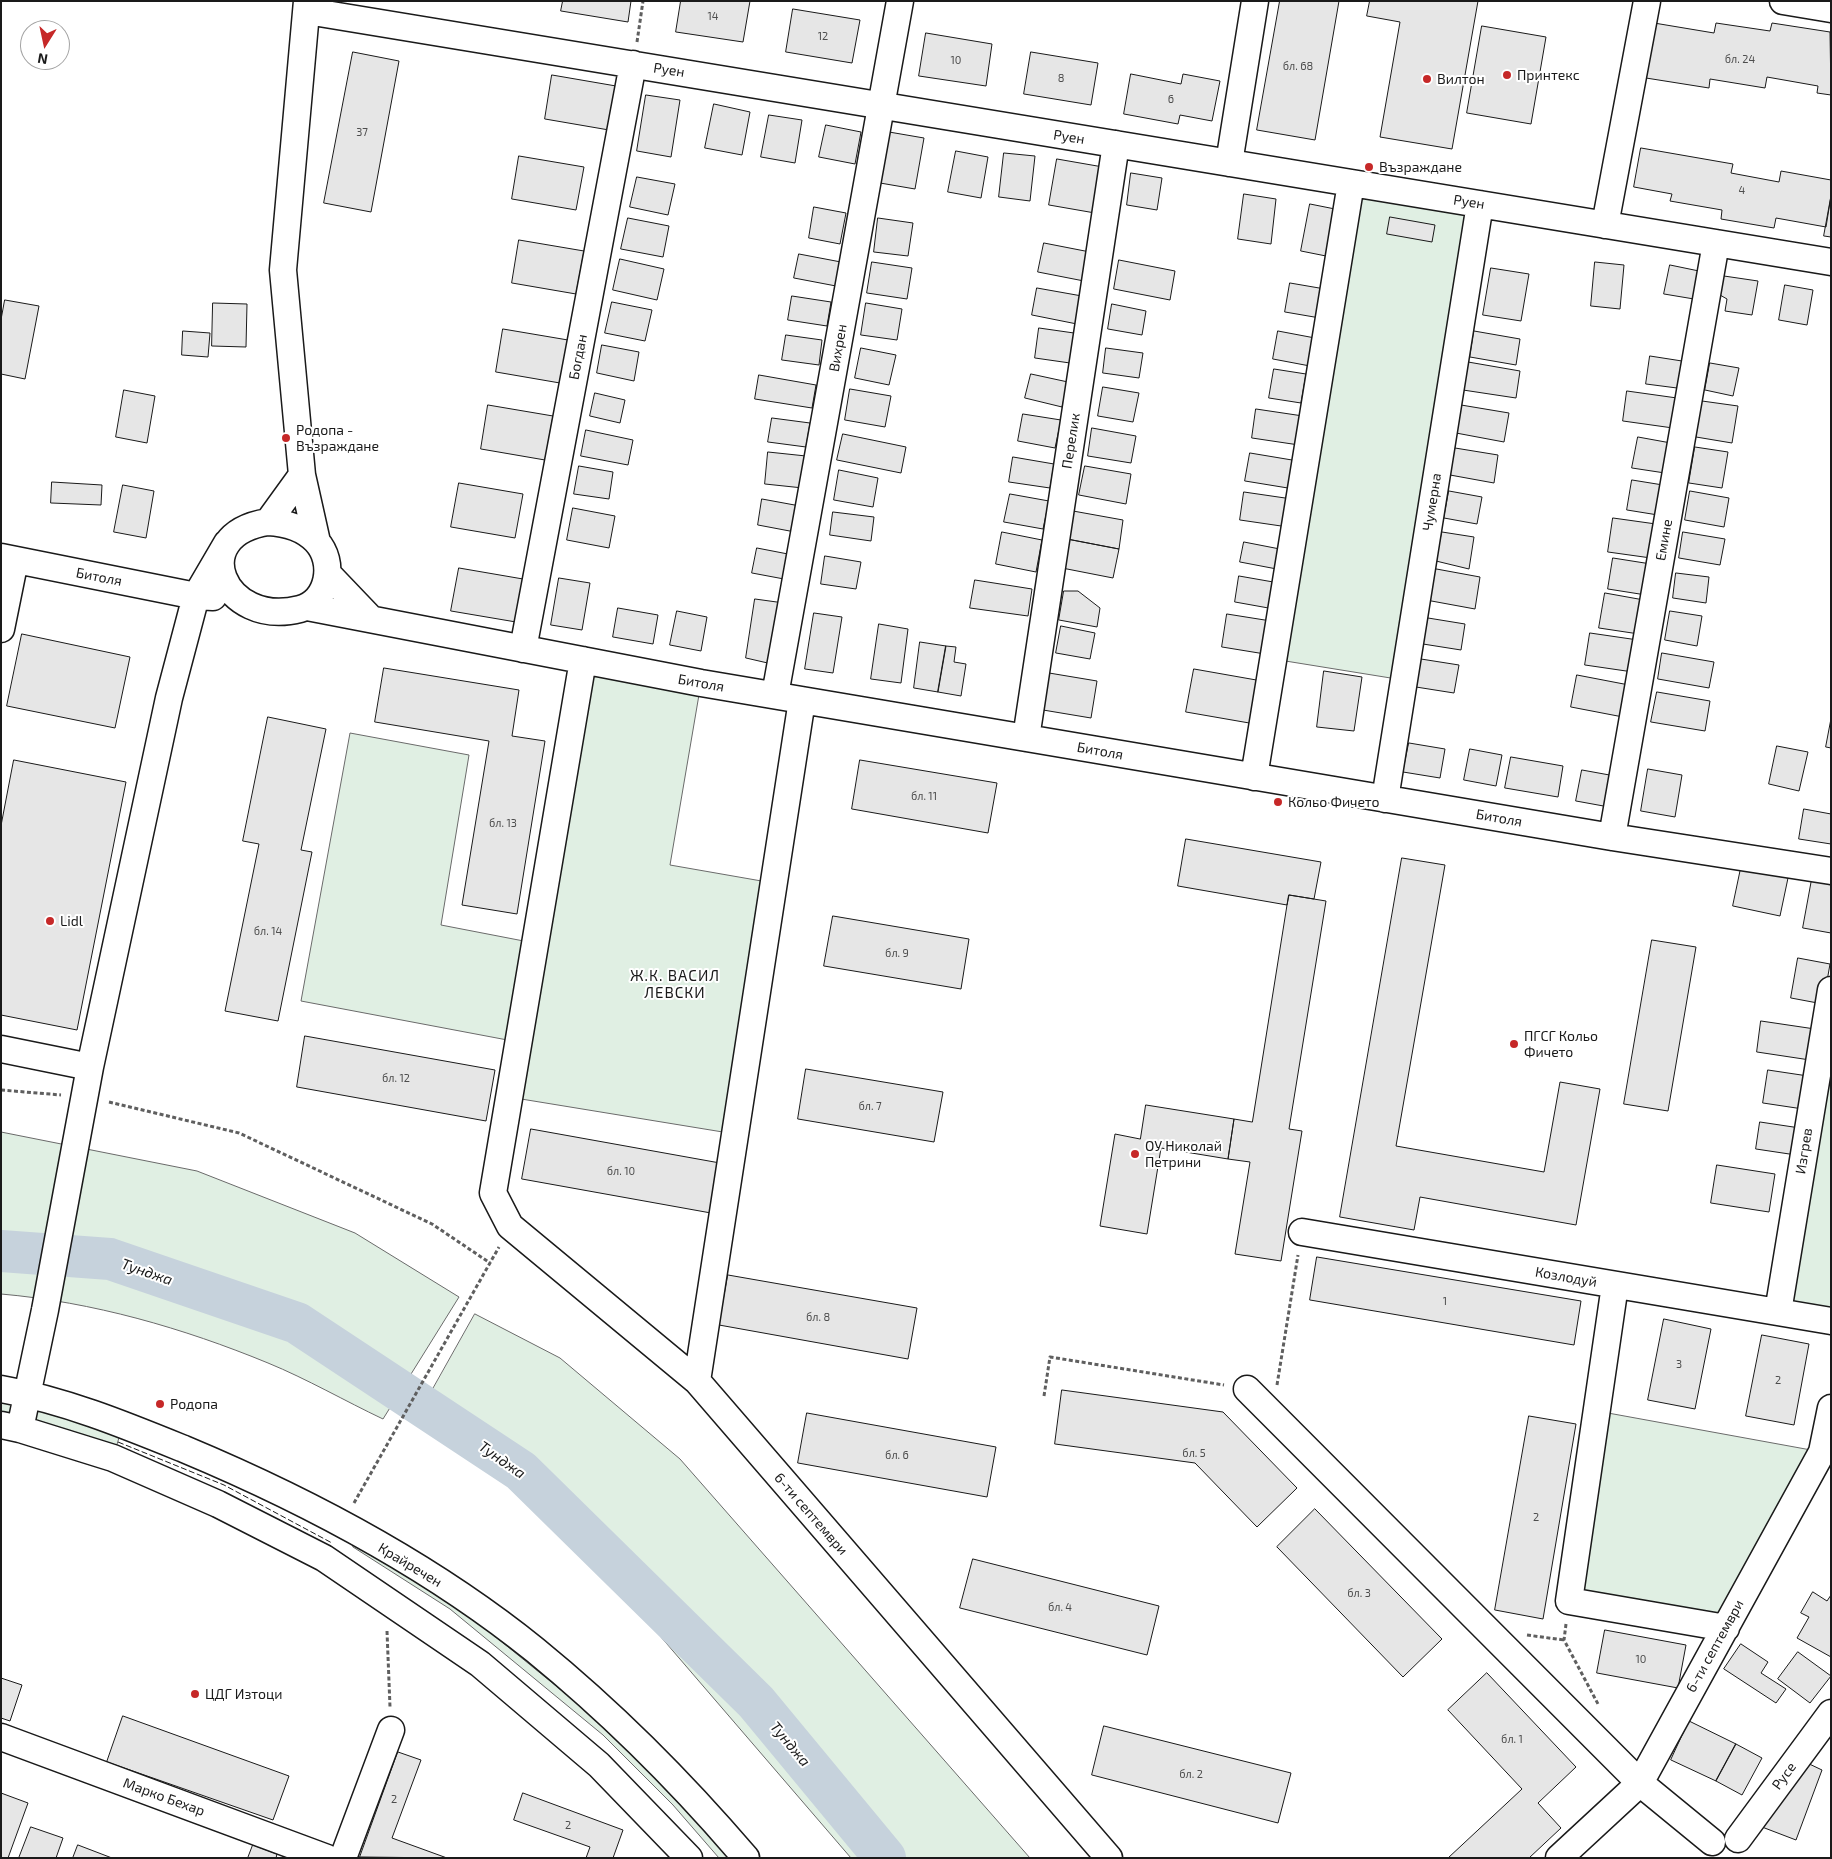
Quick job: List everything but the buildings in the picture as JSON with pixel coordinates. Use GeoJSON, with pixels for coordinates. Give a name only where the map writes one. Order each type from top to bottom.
{"type":"FeatureCollection","features":[{"type":"Feature","properties":{"kind":"street","name":"Вихрен"},"geometry":{"type":"LineString","coordinates":[[775,695],[900,1]]}},
{"type":"Feature","properties":{"kind":"street"},"geometry":{"type":"LineString","coordinates":[[1229,163],[1255,1]]}},
{"type":"Feature","properties":{"kind":"street"},"geometry":{"type":"LineString","coordinates":[[1606,225],[1646,1]]}},
{"type":"Feature","properties":{"kind":"street"},"geometry":{"type":"LineString","coordinates":[[1783,1],[1831,9]]}},
{"type":"Feature","properties":{"kind":"street","name":"Руен"},"geometry":{"type":"LineString","coordinates":[[307,6],[633,64],[1831,262]]}},
{"type":"Feature","properties":{"kind":"street"},"geometry":{"type":"LineString","coordinates":[[227,543],[220,565],[223,580],[228,590],[236,598],[254,608],[283,612],[307,607],[318,599],[326,586],[328,574],[325,559],[317,542],[302,475],[283,270],[307,6]]}},
{"type":"Feature","properties":{"kind":"street","name":"Богдан"},"geometry":{"type":"LineString","coordinates":[[523,649],[633,64]]}},
{"type":"Feature","properties":{"kind":"street","name":"Перелик"},"geometry":{"type":"LineString","coordinates":[[1026,738],[1116,144]]}},
{"type":"Feature","properties":{"kind":"street"},"geometry":{"type":"LineString","coordinates":[[1254,777],[1351,183]]}},
{"type":"Feature","properties":{"kind":"street","name":"Чумерна"},"geometry":{"type":"LineString","coordinates":[[1385,799],[1480,204]]}},
{"type":"Feature","properties":{"kind":"street","name":"Емине"},"geometry":{"type":"LineString","coordinates":[[1612,837],[1716,244]]}},
{"type":"Feature","properties":{"kind":"street"},"geometry":{"type":"LineString","coordinates":[[268,522],[302,475]]}},
{"type":"Feature","properties":{"kind":"street"},"geometry":{"type":"LineString","coordinates":[[317,542],[295,527],[268,522],[242,529],[227,543],[196,596],[169,698],[90,1067],[45,1310],[26,1393],[11,1427],[113,1458],[218,1504],[324,1558],[480,1664],[599,1765],[689,1858]]}},
{"type":"Feature","properties":{"kind":"street"},"geometry":{"type":"LineString","coordinates":[[1,629],[8,559]]}},
{"type":"Feature","properties":{"kind":"street","name":"Битоля"},"geometry":{"type":"LineString","coordinates":[[8,559],[196,596],[236,598]]}},
{"type":"Feature","properties":{"kind":"street"},"geometry":{"type":"LineString","coordinates":[[328,574],[371,619]]}},
{"type":"Feature","properties":{"kind":"street","name":"Битоля"},"geometry":{"type":"LineString","coordinates":[[307,607],[802,700],[1612,837],[1831,871]]}},
{"type":"Feature","properties":{"kind":"street","name":"6-ти септември"},"geometry":{"type":"LineString","coordinates":[[583,660],[493,1193],[510,1226],[697,1381],[1109,1858]]}},
{"type":"Feature","properties":{"kind":"street"},"geometry":{"type":"LineString","coordinates":[[697,1381],[802,700]]}},
{"type":"Feature","properties":{"kind":"street","name":"Изгрев"},"geometry":{"type":"LineString","coordinates":[[1778,1312],[1831,990]]}},
{"type":"Feature","properties":{"kind":"street"},"geometry":{"type":"LineString","coordinates":[[1,1049],[90,1067]]}},
{"type":"Feature","properties":{"kind":"street","name":"Козлодуй"},"geometry":{"type":"LineString","coordinates":[[1302,1232],[1831,1321]]}},
{"type":"Feature","properties":{"kind":"street"},"geometry":{"type":"LineString","coordinates":[[1615,1285],[1570,1601],[1726,1628]]}},
{"type":"Feature","properties":{"kind":"street","name":"Крайречен"},"geometry":{"type":"LineString","coordinates":[[1,1389],[26,1393],[123,1424],[228,1467],[342,1525],[435,1578],[534,1649],[633,1739],[714,1820],[746,1858]]}},
{"type":"Feature","properties":{"kind":"street"},"geometry":{"type":"LineString","coordinates":[[1247,1389],[1640,1783],[1710,1850],[1720,1836],[1729,1835],[1741,1849]]}},
{"type":"Feature","properties":{"kind":"street","name":"6-ти септември"},"geometry":{"type":"LineString","coordinates":[[1559,1858],[1640,1783],[1822,1452],[1831,1408]]}},
{"type":"Feature","properties":{"kind":"street","name":"Русе"},"geometry":{"type":"LineString","coordinates":[[1741,1849],[1831,1713]]}},
{"type":"Feature","properties":{"kind":"street"},"geometry":{"type":"LineString","coordinates":[[343,1858],[390,1730]]}},
{"type":"Feature","properties":{"kind":"street","name":"Марко Бехар"},"geometry":{"type":"LineString","coordinates":[[1,1737],[327,1858]]}},
{"type":"Feature","properties":{"kind":"path"},"geometry":{"type":"LineString","coordinates":[[633,64],[643,1]]}},
{"type":"Feature","properties":{"kind":"path"},"geometry":{"type":"LineString","coordinates":[[1,1090],[84,1103],[239,1133],[432,1224],[490,1263]]}},
{"type":"Feature","properties":{"kind":"path"},"geometry":{"type":"LineString","coordinates":[[342,1525],[510,1226]]}},
{"type":"Feature","properties":{"kind":"path"},"geometry":{"type":"LineString","coordinates":[[1044,1396],[1050,1358],[1276,1394],[1302,1232]]}},
{"type":"Feature","properties":{"kind":"path"},"geometry":{"type":"LineString","coordinates":[[386,1601],[390,1730]]}},
{"type":"Feature","properties":{"kind":"path"},"geometry":{"type":"LineString","coordinates":[[1570,1601],[1564,1640],[1600,1707]]}},
{"type":"Feature","properties":{"kind":"green space"},"geometry":{"type":"Polygon","coordinates":[[[1351,183],[1480,204],[1403,680],[1273,659],[1351,183]]]}},
{"type":"Feature","properties":{"kind":"green space"},"geometry":{"type":"Polygon","coordinates":[[[583,660],[701,683],[670,865],[773,883],[735,1134],[509,1097],[518,1042],[301,1001],[350,733],[469,755],[441,925],[534,943],[583,660]]]}},
{"type":"Feature","properties":{"kind":"green space"},"geometry":{"type":"Polygon","coordinates":[[[1831,990],[1831,1321],[1778,1312],[1831,990]]]}},
{"type":"Feature","properties":{"kind":"green space"},"geometry":{"type":"Polygon","coordinates":[[[1,1132],[197,1171],[355,1233],[459,1297],[383,1419],[283,1369],[236,1350],[170,1328],[137,1318],[70,1303],[1,1294],[1,1132]]]}},
{"type":"Feature","properties":{"kind":"green space"},"geometry":{"type":"Polygon","coordinates":[[[475,1314],[560,1358],[680,1459],[1030,1858],[851,1858],[624,1594],[514,1490],[415,1421],[475,1314]]]}},
{"type":"Feature","properties":{"kind":"green space"},"geometry":{"type":"Polygon","coordinates":[[[1,1389],[123,1424],[113,1458],[1,1425],[1,1389]]]}},
{"type":"Feature","properties":{"kind":"green space"},"geometry":{"type":"Polygon","coordinates":[[[1597,1411],[1822,1452],[1726,1628],[1569,1601],[1597,1411]]]}},
{"type":"Feature","properties":{"kind":"green space"},"geometry":{"type":"Polygon","coordinates":[[[357,1539],[454,1603],[609,1729],[732,1858],[719,1858],[673,1805],[603,1735],[450,1609],[353,1547],[357,1539]]]}},
{"type":"Feature","properties":{"kind":"waterway","name":"Тунджа"},"geometry":{"type":"LineString","coordinates":[[1,1251],[110,1259],[297,1323],[521,1471],[756,1702],[885,1858]]}},
{"type":"Feature","properties":{"kind":"fence"},"geometry":{"type":"LineString","coordinates":[[118,1442],[224,1485],[332,1543]]}},
{"type":"Feature","properties":{"kind":"place","name":"Принтекс"},"geometry":{"type":"Point","coordinates":[1507,75]}},
{"type":"Feature","properties":{"kind":"place","name":"Вилтон"},"geometry":{"type":"Point","coordinates":[1427,79]}},
{"type":"Feature","properties":{"kind":"place","name":"Възраждане"},"geometry":{"type":"Point","coordinates":[1369,167]}},
{"type":"Feature","properties":{"kind":"place","name":"Родопа - Възраждане"},"geometry":{"type":"Point","coordinates":[286,438]}},
{"type":"Feature","properties":{"kind":"place","name":"Кольо Фичето"},"geometry":{"type":"Point","coordinates":[1278,802]}},
{"type":"Feature","properties":{"kind":"place","name":"Lidl"},"geometry":{"type":"Point","coordinates":[50,921]}},
{"type":"Feature","properties":{"kind":"place","name":"ПГСГ Кольо Фичето"},"geometry":{"type":"Point","coordinates":[1514,1044]}},
{"type":"Feature","properties":{"kind":"place","name":"ОУ Николай Петрини"},"geometry":{"type":"Point","coordinates":[1135,1154]}},
{"type":"Feature","properties":{"kind":"place","name":"Родопа"},"geometry":{"type":"Point","coordinates":[160,1404]}},
{"type":"Feature","properties":{"kind":"place","name":"ЦДГ Изтоци"},"geometry":{"type":"Point","coordinates":[195,1694]}},
{"type":"Feature","properties":{"kind":"district","name":"Ж.К. ВАСИЛ ЛЕВСКИ"},"geometry":{"type":"Point","coordinates":[675,984]}}]}
